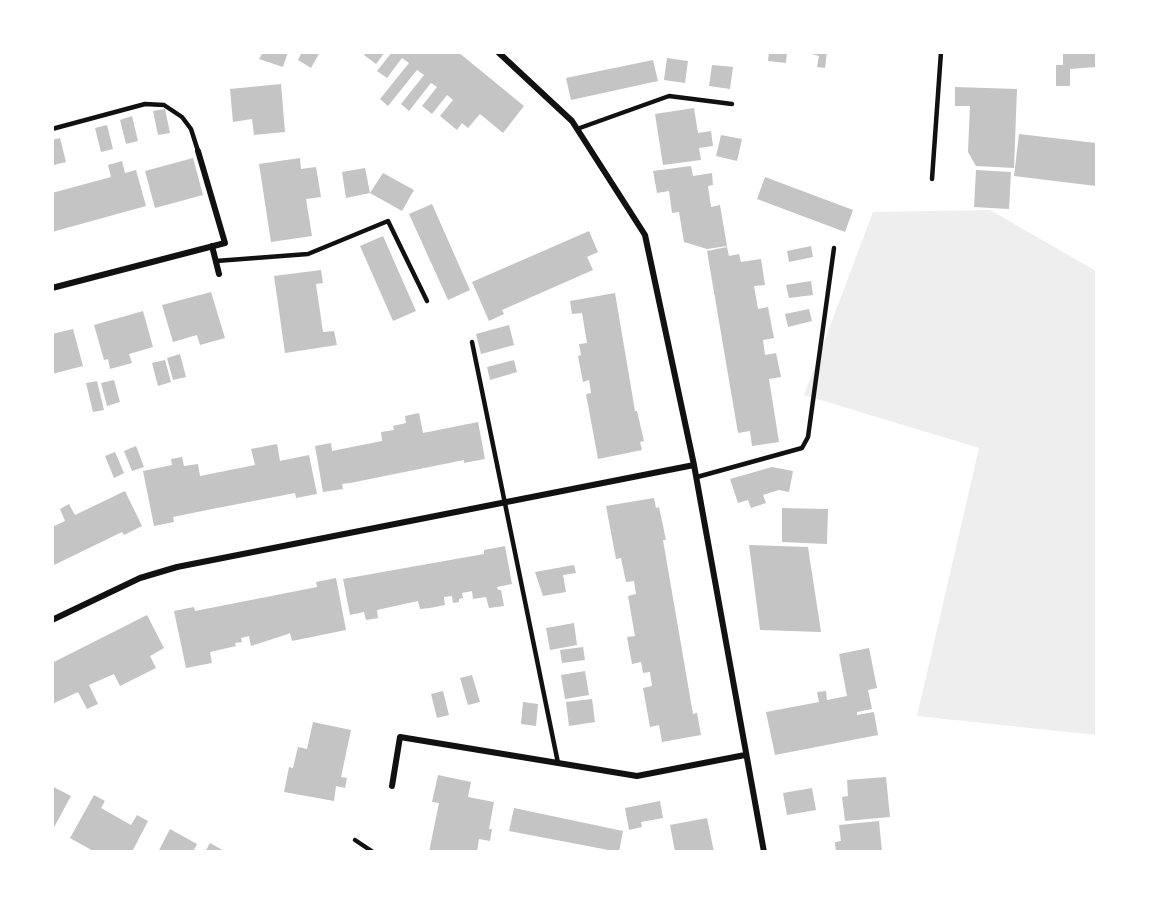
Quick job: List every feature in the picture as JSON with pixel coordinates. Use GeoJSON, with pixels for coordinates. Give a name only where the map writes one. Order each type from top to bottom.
{"type":"FeatureCollection","features":[{"type":"Feature","properties":{"kind":"street"},"geometry":{"type":"LineString","coordinates":[[498,52],[578,129],[645,235],[697,477],[764,852]]}},
{"type":"Feature","properties":{"kind":"street"},"geometry":{"type":"LineString","coordinates":[[52,288],[225,243],[198,151]]}},
{"type":"Feature","properties":{"kind":"street"},"geometry":{"type":"LineString","coordinates":[[212,246],[219,274]]}},
{"type":"Feature","properties":{"kind":"street"},"geometry":{"type":"LineString","coordinates":[[52,620],[140,578],[177,567],[507,504],[694,465]]}},
{"type":"Feature","properties":{"kind":"street"},"geometry":{"type":"LineString","coordinates":[[392,786],[400,737],[637,776],[745,755]]}},
{"type":"Feature","properties":{"kind":"lane"},"geometry":{"type":"LineString","coordinates":[[932,179],[941,52]]}},
{"type":"Feature","properties":{"kind":"lane"},"geometry":{"type":"LineString","coordinates":[[578,129],[669,96],[732,104]]}},
{"type":"Feature","properties":{"kind":"lane"},"geometry":{"type":"LineString","coordinates":[[52,129],[145,104],[164,105],[182,117],[191,129],[198,151]]}},
{"type":"Feature","properties":{"kind":"lane"},"geometry":{"type":"LineString","coordinates":[[216,261],[308,254],[388,221],[427,301]]}},
{"type":"Feature","properties":{"kind":"lane"},"geometry":{"type":"LineString","coordinates":[[697,477],[802,448],[808,437],[834,248]]}},
{"type":"Feature","properties":{"kind":"lane"},"geometry":{"type":"LineString","coordinates":[[472,342],[507,504],[558,763]]}},
{"type":"Feature","properties":{"kind":"lane"},"geometry":{"type":"LineString","coordinates":[[355,840],[374,852]]}},
{"type":"Feature","properties":{"kind":"shaded area"},"geometry":{"type":"Polygon","coordinates":[[[990,210],[1096,271],[1096,735],[917,716],[979,448],[804,395],[873,212],[990,210]]]}},
{"type":"Feature","properties":{"kind":"building"},"geometry":{"type":"Polygon","coordinates":[[[259,52],[288,52],[283,67],[259,59],[262,54],[259,52]]]}},
{"type":"Feature","properties":{"kind":"building"},"geometry":{"type":"Polygon","coordinates":[[[302,52],[320,52],[311,68],[298,60],[302,52]]]}},
{"type":"Feature","properties":{"kind":"building"},"geometry":{"type":"Polygon","coordinates":[[[366,52],[385,52],[376,64],[364,55],[366,52]]]}},
{"type":"Feature","properties":{"kind":"building"},"geometry":{"type":"Polygon","coordinates":[[[392,52],[458,52],[524,106],[503,133],[480,114],[468,128],[462,123],[457,130],[440,116],[453,100],[447,95],[432,114],[422,106],[437,87],[431,83],[409,111],[401,104],[424,75],[417,70],[388,106],[380,99],[409,63],[402,58],[387,78],[377,71],[392,52]]]}},
{"type":"Feature","properties":{"kind":"building"},"geometry":{"type":"Polygon","coordinates":[[[769,52],[787,52],[786,63],[768,61],[769,52]]]}},
{"type":"Feature","properties":{"kind":"building"},"geometry":{"type":"Polygon","coordinates":[[[804,52],[827,52],[825,68],[817,67],[819,56],[804,52]]]}},
{"type":"Feature","properties":{"kind":"building"},"geometry":{"type":"Polygon","coordinates":[[[1063,52],[1096,52],[1096,67],[1070,69],[1070,86],[1056,86],[1056,65],[1063,65],[1063,52]]]}},
{"type":"Feature","properties":{"kind":"building"},"geometry":{"type":"Polygon","coordinates":[[[667,58],[688,61],[685,83],[664,80],[667,58]]]}},
{"type":"Feature","properties":{"kind":"building"},"geometry":{"type":"Polygon","coordinates":[[[653,60],[658,81],[571,100],[566,78],[653,60]]]}},
{"type":"Feature","properties":{"kind":"building"},"geometry":{"type":"Polygon","coordinates":[[[712,65],[733,67],[730,89],[709,86],[712,65]]]}},
{"type":"Feature","properties":{"kind":"building"},"geometry":{"type":"Polygon","coordinates":[[[281,84],[285,132],[254,135],[252,119],[233,122],[230,89],[281,84]]]}},
{"type":"Feature","properties":{"kind":"building"},"geometry":{"type":"Polygon","coordinates":[[[955,87],[1017,89],[1014,168],[976,166],[968,152],[970,106],[955,106],[955,87]]]}},
{"type":"Feature","properties":{"kind":"building"},"geometry":{"type":"Polygon","coordinates":[[[694,108],[698,133],[711,131],[713,146],[699,148],[701,160],[663,165],[655,114],[694,108]]]}},
{"type":"Feature","properties":{"kind":"building"},"geometry":{"type":"Polygon","coordinates":[[[165,109],[170,133],[158,135],[153,111],[165,109]]]}},
{"type":"Feature","properties":{"kind":"building"},"geometry":{"type":"Polygon","coordinates":[[[132,116],[138,141],[126,144],[120,120],[132,116]]]}},
{"type":"Feature","properties":{"kind":"building"},"geometry":{"type":"Polygon","coordinates":[[[107,125],[113,149],[101,152],[95,128],[107,125]]]}},
{"type":"Feature","properties":{"kind":"building"},"geometry":{"type":"Polygon","coordinates":[[[1019,134],[1096,143],[1096,186],[1014,176],[1019,134]]]}},
{"type":"Feature","properties":{"kind":"building"},"geometry":{"type":"Polygon","coordinates":[[[721,135],[742,139],[737,161],[716,156],[721,135]]]}},
{"type":"Feature","properties":{"kind":"building"},"geometry":{"type":"Polygon","coordinates":[[[60,138],[66,162],[54,165],[52,140],[60,138]]]}},
{"type":"Feature","properties":{"kind":"building"},"geometry":{"type":"Polygon","coordinates":[[[193,158],[203,195],[155,208],[145,171],[193,158]]]}},
{"type":"Feature","properties":{"kind":"building"},"geometry":{"type":"Polygon","coordinates":[[[300,158],[301,169],[316,167],[321,197],[306,199],[312,236],[271,242],[259,164],[300,158]]]}},
{"type":"Feature","properties":{"kind":"building"},"geometry":{"type":"Polygon","coordinates":[[[122,161],[125,173],[136,170],[146,206],[52,232],[52,193],[111,177],[108,165],[122,161]]]}},
{"type":"Feature","properties":{"kind":"building"},"geometry":{"type":"Polygon","coordinates":[[[691,166],[693,176],[712,173],[713,185],[708,186],[711,207],[720,205],[727,246],[707,249],[684,242],[679,212],[672,213],[669,191],[657,193],[653,171],[691,166]]]}},
{"type":"Feature","properties":{"kind":"building"},"geometry":{"type":"Polygon","coordinates":[[[365,168],[370,193],[346,198],[342,172],[365,168]]]}},
{"type":"Feature","properties":{"kind":"building"},"geometry":{"type":"Polygon","coordinates":[[[976,170],[1011,172],[1009,209],[974,207],[976,170]]]}},
{"type":"Feature","properties":{"kind":"building"},"geometry":{"type":"Polygon","coordinates":[[[383,173],[414,190],[402,211],[370,193],[383,173]]]}},
{"type":"Feature","properties":{"kind":"building"},"geometry":{"type":"Polygon","coordinates":[[[765,177],[853,210],[845,232],[757,199],[765,177]]]}},
{"type":"Feature","properties":{"kind":"building"},"geometry":{"type":"Polygon","coordinates":[[[432,204],[470,290],[448,300],[409,214],[432,204]]]}},
{"type":"Feature","properties":{"kind":"building"},"geometry":{"type":"Polygon","coordinates":[[[589,231],[598,252],[587,257],[593,270],[502,310],[504,314],[489,321],[472,282],[589,231]]]}},
{"type":"Feature","properties":{"kind":"building"},"geometry":{"type":"Polygon","coordinates":[[[383,236],[416,311],[393,321],[360,246],[383,236]]]}},
{"type":"Feature","properties":{"kind":"building"},"geometry":{"type":"Polygon","coordinates":[[[811,246],[813,257],[789,262],[787,251],[811,246]]]}},
{"type":"Feature","properties":{"kind":"building"},"geometry":{"type":"Polygon","coordinates":[[[727,247],[729,256],[739,254],[741,262],[761,259],[765,285],[754,286],[758,309],[768,307],[774,338],[763,340],[765,355],[776,353],[781,377],[769,379],[779,442],[752,446],[750,431],[738,433],[707,251],[727,247]]]}},
{"type":"Feature","properties":{"kind":"building"},"geometry":{"type":"Polygon","coordinates":[[[321,270],[323,283],[316,284],[323,332],[334,331],[337,345],[285,353],[274,276],[321,270]]]}},
{"type":"Feature","properties":{"kind":"building"},"geometry":{"type":"Polygon","coordinates":[[[811,281],[813,295],[789,298],[786,285],[811,281]]]}},
{"type":"Feature","properties":{"kind":"building"},"geometry":{"type":"Polygon","coordinates":[[[211,292],[225,338],[200,345],[197,335],[173,342],[162,305],[211,292]]]}},
{"type":"Feature","properties":{"kind":"building"},"geometry":{"type":"Polygon","coordinates":[[[615,293],[635,411],[637,411],[644,441],[640,442],[642,450],[598,459],[586,394],[591,393],[589,380],[583,382],[578,356],[581,355],[579,344],[587,343],[582,313],[572,314],[570,301],[615,293]]]}},
{"type":"Feature","properties":{"kind":"building"},"geometry":{"type":"Polygon","coordinates":[[[809,309],[812,321],[788,327],[785,314],[809,309]]]}},
{"type":"Feature","properties":{"kind":"building"},"geometry":{"type":"Polygon","coordinates":[[[143,311],[153,347],[129,354],[132,363],[110,369],[108,359],[104,360],[94,325],[143,311]]]}},
{"type":"Feature","properties":{"kind":"building"},"geometry":{"type":"Polygon","coordinates":[[[509,325],[514,345],[481,354],[476,334],[509,325]]]}},
{"type":"Feature","properties":{"kind":"building"},"geometry":{"type":"Polygon","coordinates":[[[73,329],[83,366],[52,374],[52,334],[73,329]]]}},
{"type":"Feature","properties":{"kind":"building"},"geometry":{"type":"Polygon","coordinates":[[[180,354],[186,377],[173,380],[167,358],[180,354]]]}},
{"type":"Feature","properties":{"kind":"building"},"geometry":{"type":"Polygon","coordinates":[[[165,360],[171,382],[158,386],[152,363],[165,360]]]}},
{"type":"Feature","properties":{"kind":"building"},"geometry":{"type":"Polygon","coordinates":[[[514,360],[517,372],[490,380],[487,367],[514,360]]]}},
{"type":"Feature","properties":{"kind":"building"},"geometry":{"type":"Polygon","coordinates":[[[114,380],[120,402],[107,406],[101,383],[114,380]]]}},
{"type":"Feature","properties":{"kind":"building"},"geometry":{"type":"Polygon","coordinates":[[[97,381],[104,410],[93,412],[86,383],[97,381]]]}},
{"type":"Feature","properties":{"kind":"building"},"geometry":{"type":"Polygon","coordinates":[[[419,413],[423,433],[478,422],[485,459],[464,463],[464,460],[342,484],[343,489],[323,492],[315,446],[331,443],[332,451],[382,441],[381,432],[394,430],[393,426],[406,423],[405,416],[419,413]]]}},
{"type":"Feature","properties":{"kind":"building"},"geometry":{"type":"Polygon","coordinates":[[[277,444],[280,461],[309,455],[317,494],[296,498],[295,493],[207,510],[173,517],[174,522],[154,526],[143,471],[172,465],[171,459],[182,457],[184,466],[198,464],[200,476],[255,465],[251,449],[277,444]]]}},
{"type":"Feature","properties":{"kind":"building"},"geometry":{"type":"Polygon","coordinates":[[[136,446],[144,467],[132,471],[124,451],[136,446]]]}},
{"type":"Feature","properties":{"kind":"building"},"geometry":{"type":"Polygon","coordinates":[[[115,452],[124,473],[114,478],[105,456],[115,452]]]}},
{"type":"Feature","properties":{"kind":"building"},"geometry":{"type":"Polygon","coordinates":[[[772,467],[793,471],[789,492],[779,490],[763,495],[766,503],[751,508],[748,500],[738,503],[730,479],[772,467]]]}},
{"type":"Feature","properties":{"kind":"building"},"geometry":{"type":"Polygon","coordinates":[[[125,491],[142,526],[124,535],[122,532],[52,566],[52,527],[65,521],[60,509],[69,504],[75,515],[125,491]]]}},
{"type":"Feature","properties":{"kind":"building"},"geometry":{"type":"Polygon","coordinates":[[[654,498],[656,508],[659,507],[666,540],[663,540],[693,714],[697,713],[701,735],[662,742],[659,725],[650,727],[643,688],[652,686],[650,672],[643,673],[641,662],[632,664],[627,637],[635,636],[628,596],[636,594],[634,581],[626,582],[621,558],[616,559],[606,506],[654,498]]]}},
{"type":"Feature","properties":{"kind":"building"},"geometry":{"type":"Polygon","coordinates":[[[782,508],[828,509],[827,544],[782,542],[782,508]]]}},
{"type":"Feature","properties":{"kind":"building"},"geometry":{"type":"Polygon","coordinates":[[[749,545],[808,547],[821,632],[760,630],[749,545]]]}},
{"type":"Feature","properties":{"kind":"building"},"geometry":{"type":"Polygon","coordinates":[[[505,546],[512,584],[497,587],[501,590],[504,606],[489,608],[486,597],[473,599],[472,591],[462,593],[463,598],[459,599],[459,602],[453,603],[452,596],[444,597],[445,605],[430,608],[420,609],[418,601],[377,610],[378,618],[366,620],[364,612],[350,615],[343,579],[484,554],[484,550],[505,546]]]}},
{"type":"Feature","properties":{"kind":"building"},"geometry":{"type":"Polygon","coordinates":[[[574,565],[576,573],[563,575],[566,592],[543,596],[535,572],[574,565]]]}},
{"type":"Feature","properties":{"kind":"building"},"geometry":{"type":"Polygon","coordinates":[[[336,578],[346,630],[292,641],[290,633],[251,646],[249,636],[241,638],[242,642],[235,643],[236,646],[210,652],[212,663],[186,668],[174,611],[194,607],[195,611],[317,587],[316,582],[336,578]]]}},
{"type":"Feature","properties":{"kind":"building"},"geometry":{"type":"Polygon","coordinates":[[[147,615],[164,648],[150,656],[156,668],[120,686],[114,674],[89,685],[98,704],[87,709],[78,692],[52,704],[52,663],[147,615]]]}},
{"type":"Feature","properties":{"kind":"building"},"geometry":{"type":"Polygon","coordinates":[[[574,623],[577,645],[550,650],[546,628],[574,623]]]}},
{"type":"Feature","properties":{"kind":"building"},"geometry":{"type":"Polygon","coordinates":[[[583,647],[585,660],[562,663],[560,650],[583,647]]]}},
{"type":"Feature","properties":{"kind":"building"},"geometry":{"type":"Polygon","coordinates":[[[869,648],[877,688],[868,690],[872,709],[857,712],[857,715],[874,712],[878,735],[775,755],[766,712],[819,702],[817,692],[826,691],[827,700],[847,696],[839,654],[869,648]]]}},
{"type":"Feature","properties":{"kind":"building"},"geometry":{"type":"Polygon","coordinates":[[[585,671],[589,695],[565,699],[561,675],[585,671]]]}},
{"type":"Feature","properties":{"kind":"building"},"geometry":{"type":"Polygon","coordinates":[[[472,675],[480,702],[468,705],[460,678],[472,675]]]}},
{"type":"Feature","properties":{"kind":"building"},"geometry":{"type":"Polygon","coordinates":[[[443,691],[449,715],[437,718],[431,694],[443,691]]]}},
{"type":"Feature","properties":{"kind":"building"},"geometry":{"type":"Polygon","coordinates":[[[592,699],[595,722],[569,726],[566,702],[592,699]]]}},
{"type":"Feature","properties":{"kind":"building"},"geometry":{"type":"Polygon","coordinates":[[[523,702],[538,704],[536,726],[521,724],[523,702]]]}},
{"type":"Feature","properties":{"kind":"building"},"geometry":{"type":"Polygon","coordinates":[[[313,722],[351,730],[341,777],[347,778],[345,788],[336,786],[334,801],[284,792],[289,767],[293,768],[298,747],[307,749],[313,722]]]}},
{"type":"Feature","properties":{"kind":"building"},"geometry":{"type":"Polygon","coordinates":[[[438,775],[471,782],[468,797],[494,802],[489,829],[492,829],[490,841],[479,839],[477,852],[429,852],[439,803],[432,802],[438,775]]]}},
{"type":"Feature","properties":{"kind":"building"},"geometry":{"type":"Polygon","coordinates":[[[886,777],[890,817],[845,821],[842,797],[848,796],[847,780],[886,777]]]}},
{"type":"Feature","properties":{"kind":"building"},"geometry":{"type":"Polygon","coordinates":[[[52,786],[71,796],[52,831],[52,786]]]}},
{"type":"Feature","properties":{"kind":"building"},"geometry":{"type":"Polygon","coordinates":[[[812,788],[816,810],[787,815],[783,793],[812,788]]]}},
{"type":"Feature","properties":{"kind":"building"},"geometry":{"type":"Polygon","coordinates":[[[94,795],[105,801],[101,808],[131,825],[137,815],[148,821],[132,852],[95,852],[70,838],[94,795]]]}},
{"type":"Feature","properties":{"kind":"building"},"geometry":{"type":"Polygon","coordinates":[[[660,801],[663,818],[641,822],[642,827],[629,830],[625,808],[660,801]]]}},
{"type":"Feature","properties":{"kind":"building"},"geometry":{"type":"Polygon","coordinates":[[[514,808],[623,831],[619,852],[509,831],[514,808]]]}},
{"type":"Feature","properties":{"kind":"building"},"geometry":{"type":"Polygon","coordinates":[[[707,818],[714,852],[675,852],[670,825],[707,818]]]}},
{"type":"Feature","properties":{"kind":"building"},"geometry":{"type":"Polygon","coordinates":[[[879,821],[882,852],[836,852],[835,842],[841,841],[839,825],[879,821]]]}},
{"type":"Feature","properties":{"kind":"building"},"geometry":{"type":"Polygon","coordinates":[[[170,829],[197,844],[193,852],[158,852],[170,829]]]}},
{"type":"Feature","properties":{"kind":"building"},"geometry":{"type":"Polygon","coordinates":[[[210,843],[226,852],[205,852],[210,843]]]}}]}
